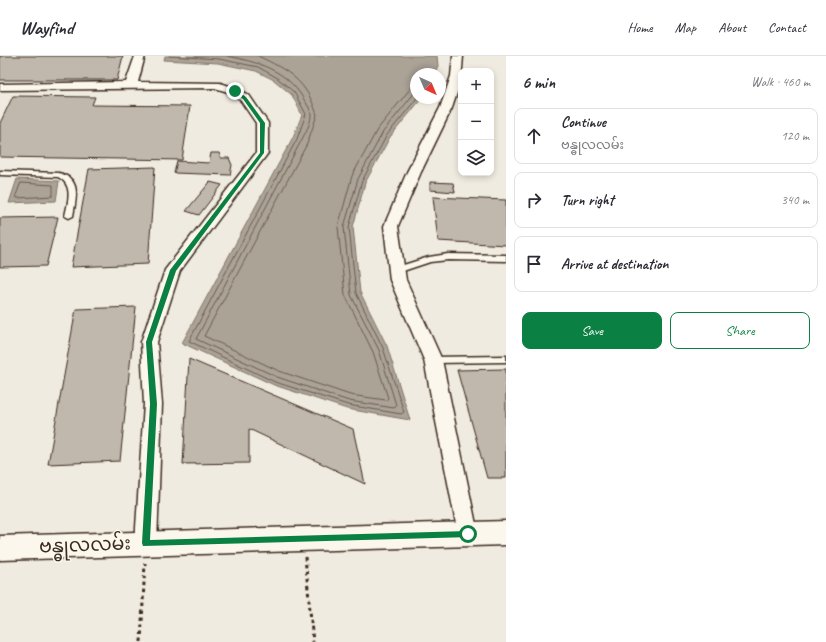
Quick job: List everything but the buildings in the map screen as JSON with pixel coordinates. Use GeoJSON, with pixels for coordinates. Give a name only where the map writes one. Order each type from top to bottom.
{"type":"FeatureCollection","features":[{"type":"Feature","properties":{"kind":"street"},"geometry":{"type":"LineString","coordinates":[[131,85],[140,56]]}},
{"type":"Feature","properties":{"kind":"street"},"geometry":{"type":"LineString","coordinates":[[458,56],[457,76],[446,108],[414,172],[391,226],[398,280],[433,360],[468,534]]}},
{"type":"Feature","properties":{"kind":"street"},"geometry":{"type":"LineString","coordinates":[[0,87],[216,85],[235,91],[245,98],[262,123],[262,153],[173,270],[149,342],[154,404],[146,543]]}},
{"type":"Feature","properties":{"kind":"street","name":"ဗန္ဓုလလမ်း"},"geometry":{"type":"LineString","coordinates":[[0,548],[506,533]]}},
{"type":"Feature","properties":{"kind":"lane"},"geometry":{"type":"LineString","coordinates":[[0,174],[59,175],[65,177],[73,189],[69,216]]}},
{"type":"Feature","properties":{"kind":"lane"},"geometry":{"type":"LineString","coordinates":[[397,270],[429,260],[448,257],[506,258]]}},
{"type":"Feature","properties":{"kind":"lane"},"geometry":{"type":"LineString","coordinates":[[433,360],[506,359]]}},
{"type":"Feature","properties":{"kind":"path"},"geometry":{"type":"LineString","coordinates":[[303,539],[313,642]]}},
{"type":"Feature","properties":{"kind":"path"},"geometry":{"type":"LineString","coordinates":[[141,642],[146,543]]}},
{"type":"Feature","properties":{"kind":"water"},"geometry":{"type":"Polygon","coordinates":[[[165,56],[437,56],[437,68],[410,68],[410,104],[417,104],[390,137],[365,183],[353,227],[360,292],[387,346],[410,420],[347,409],[274,385],[182,343],[293,137],[302,115],[292,95],[274,80],[256,71],[218,63],[164,60],[165,56]]]}},
{"type":"Feature","properties":{"kind":"water"},"geometry":{"type":"Polygon","coordinates":[[[17,179],[59,181],[56,201],[9,203],[17,179]]]}},
{"type":"Feature","properties":{"kind":"route"},"geometry":{"type":"LineString","coordinates":[[235,91],[245,98],[262,123],[262,153],[173,270],[149,342],[154,404],[146,543],[468,534]]}}]}
